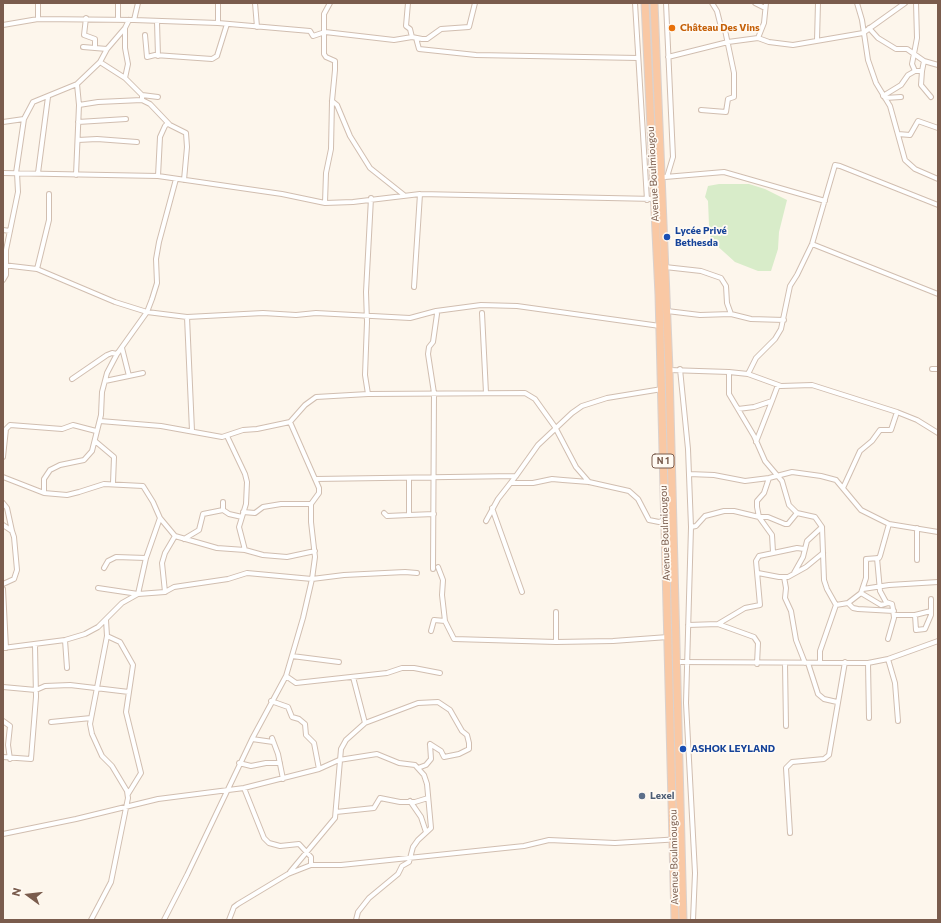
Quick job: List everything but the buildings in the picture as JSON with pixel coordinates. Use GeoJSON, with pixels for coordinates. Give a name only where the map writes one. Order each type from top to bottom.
{"type":"FeatureCollection","features":[{"type":"Feature","properties":{"kind":"highway","name":"Avenue Boulmiougou"},"geometry":{"type":"LineString","coordinates":[[646,3],[660,326],[665,520],[677,840],[683,920]]}},
{"type":"Feature","properties":{"kind":"highway","name":"Avenue Boulmiougou"},"geometry":{"type":"LineString","coordinates":[[654,3],[664,178],[654,199],[665,267],[677,662],[677,840],[675,920]]}},
{"type":"Feature","properties":{"kind":"street"},"geometry":{"type":"LineString","coordinates":[[38,3],[38,19]]}},
{"type":"Feature","properties":{"kind":"street"},"geometry":{"type":"LineString","coordinates":[[118,3],[118,19]]}},
{"type":"Feature","properties":{"kind":"street"},"geometry":{"type":"LineString","coordinates":[[134,20],[138,3]]}},
{"type":"Feature","properties":{"kind":"street"},"geometry":{"type":"LineString","coordinates":[[218,3],[218,23]]}},
{"type":"Feature","properties":{"kind":"street"},"geometry":{"type":"LineString","coordinates":[[255,3],[257,27]]}},
{"type":"Feature","properties":{"kind":"street"},"geometry":{"type":"LineString","coordinates":[[324,203],[326,173],[331,149],[335,61],[326,57],[324,54],[324,14],[330,3]]}},
{"type":"Feature","properties":{"kind":"street"},"geometry":{"type":"LineString","coordinates":[[408,3],[406,26],[410,29],[419,49],[476,55],[638,58]]}},
{"type":"Feature","properties":{"kind":"street"},"geometry":{"type":"LineString","coordinates":[[3,25],[38,19],[118,19],[157,22],[218,23],[310,31],[312,36],[325,32],[394,40],[414,38],[427,39],[440,29],[469,27],[475,3]]}},
{"type":"Feature","properties":{"kind":"street"},"geometry":{"type":"LineString","coordinates":[[3,173],[158,176],[282,194],[324,203],[353,202],[372,198],[420,194],[654,199],[638,58],[636,3]]}},
{"type":"Feature","properties":{"kind":"street"},"geometry":{"type":"LineString","coordinates":[[666,3],[673,158],[664,178],[724,172],[825,200]]}},
{"type":"Feature","properties":{"kind":"street"},"geometry":{"type":"LineString","coordinates":[[701,110],[726,112],[728,99],[734,97],[734,73],[725,28],[721,28],[717,11],[712,3]]}},
{"type":"Feature","properties":{"kind":"street"},"geometry":{"type":"LineString","coordinates":[[755,3],[765,8]]}},
{"type":"Feature","properties":{"kind":"street"},"geometry":{"type":"LineString","coordinates":[[758,38],[764,23],[766,3]]}},
{"type":"Feature","properties":{"kind":"street"},"geometry":{"type":"LineString","coordinates":[[817,40],[818,3]]}},
{"type":"Feature","properties":{"kind":"street"},"geometry":{"type":"LineString","coordinates":[[857,3],[868,60],[876,83],[890,106],[905,160],[910,166],[938,179]]}},
{"type":"Feature","properties":{"kind":"street"},"geometry":{"type":"LineString","coordinates":[[668,57],[728,42],[758,38],[769,42],[793,45],[863,33],[904,3]]}},
{"type":"Feature","properties":{"kind":"street"},"geometry":{"type":"LineString","coordinates":[[915,71],[912,64],[917,38],[916,3]]}},
{"type":"Feature","properties":{"kind":"street"},"geometry":{"type":"LineString","coordinates":[[86,18],[84,35],[95,39],[95,47]]}},
{"type":"Feature","properties":{"kind":"street"},"geometry":{"type":"LineString","coordinates":[[3,280],[6,278],[4,265],[18,192],[16,173],[24,119],[33,102],[77,84],[100,62],[107,49],[125,28],[129,20]]}},
{"type":"Feature","properties":{"kind":"street"},"geometry":{"type":"LineString","coordinates":[[157,22],[158,56]]}},
{"type":"Feature","properties":{"kind":"street"},"geometry":{"type":"LineString","coordinates":[[145,35],[147,56],[212,59],[217,56],[227,24]]}},
{"type":"Feature","properties":{"kind":"street"},"geometry":{"type":"LineString","coordinates":[[125,28],[125,48],[128,64],[125,78]]}},
{"type":"Feature","properties":{"kind":"street"},"geometry":{"type":"LineString","coordinates":[[869,28],[878,38],[896,49],[907,49],[924,61],[938,65]]}},
{"type":"Feature","properties":{"kind":"street"},"geometry":{"type":"LineString","coordinates":[[83,47],[107,49]]}},
{"type":"Feature","properties":{"kind":"street"},"geometry":{"type":"LineString","coordinates":[[924,61],[921,85],[931,97]]}},
{"type":"Feature","properties":{"kind":"street"},"geometry":{"type":"LineString","coordinates":[[100,62],[125,78],[142,95],[158,96]]}},
{"type":"Feature","properties":{"kind":"street"},"geometry":{"type":"LineString","coordinates":[[884,97],[901,85],[908,75],[915,71],[922,71]]}},
{"type":"Feature","properties":{"kind":"street"},"geometry":{"type":"LineString","coordinates":[[76,174],[79,105],[77,84]]}},
{"type":"Feature","properties":{"kind":"street"},"geometry":{"type":"LineString","coordinates":[[142,95],[142,100]]}},
{"type":"Feature","properties":{"kind":"street"},"geometry":{"type":"LineString","coordinates":[[38,173],[48,97]]}},
{"type":"Feature","properties":{"kind":"street"},"geometry":{"type":"LineString","coordinates":[[884,97],[901,97]]}},
{"type":"Feature","properties":{"kind":"street"},"geometry":{"type":"LineString","coordinates":[[79,105],[98,102],[142,100],[150,104],[168,123],[186,134],[184,180]]}},
{"type":"Feature","properties":{"kind":"street"},"geometry":{"type":"LineString","coordinates":[[332,101],[337,105],[350,136],[370,168],[404,195]]}},
{"type":"Feature","properties":{"kind":"street"},"geometry":{"type":"LineString","coordinates":[[3,122],[24,119]]}},
{"type":"Feature","properties":{"kind":"street"},"geometry":{"type":"LineString","coordinates":[[78,122],[126,119]]}},
{"type":"Feature","properties":{"kind":"street"},"geometry":{"type":"LineString","coordinates":[[898,134],[910,135],[918,121],[938,128]]}},
{"type":"Feature","properties":{"kind":"street"},"geometry":{"type":"LineString","coordinates":[[158,176],[160,137],[168,123]]}},
{"type":"Feature","properties":{"kind":"street"},"geometry":{"type":"LineString","coordinates":[[78,140],[97,139],[137,142]]}},
{"type":"Feature","properties":{"kind":"street"},"geometry":{"type":"LineString","coordinates":[[748,374],[761,351],[778,335],[784,320],[790,286],[812,244],[833,167],[837,165],[938,205]]}},
{"type":"Feature","properties":{"kind":"street"},"geometry":{"type":"LineString","coordinates":[[44,493],[44,479],[46,473],[60,465],[84,460],[90,455],[100,421],[102,392],[105,381],[117,354],[147,312],[157,283],[156,259],[159,242],[176,179]]}},
{"type":"Feature","properties":{"kind":"street"},"geometry":{"type":"LineString","coordinates":[[37,269],[49,220],[50,194]]}},
{"type":"Feature","properties":{"kind":"street"},"geometry":{"type":"LineString","coordinates":[[414,287],[420,194]]}},
{"type":"Feature","properties":{"kind":"street"},"geometry":{"type":"LineString","coordinates":[[368,394],[365,375],[367,314],[366,281],[372,198]]}},
{"type":"Feature","properties":{"kind":"street"},"geometry":{"type":"LineString","coordinates":[[3,230],[10,231]]}},
{"type":"Feature","properties":{"kind":"street"},"geometry":{"type":"LineString","coordinates":[[812,244],[938,294]]}},
{"type":"Feature","properties":{"kind":"street"},"geometry":{"type":"LineString","coordinates":[[4,265],[37,269],[115,302],[147,312],[187,317],[263,313],[367,314],[410,318],[436,311],[481,306],[517,306],[660,326]]}},
{"type":"Feature","properties":{"kind":"street"},"geometry":{"type":"LineString","coordinates":[[665,267],[701,272],[721,278],[726,286],[727,303],[731,314]]}},
{"type":"Feature","properties":{"kind":"street"},"geometry":{"type":"LineString","coordinates":[[433,569],[434,393],[428,354],[429,347],[433,342],[438,314],[436,311]]}},
{"type":"Feature","properties":{"kind":"street"},"geometry":{"type":"LineString","coordinates":[[667,311],[700,315],[731,314],[751,319],[784,320]]}},
{"type":"Feature","properties":{"kind":"street"},"geometry":{"type":"LineString","coordinates":[[482,313],[486,393]]}},
{"type":"Feature","properties":{"kind":"street"},"geometry":{"type":"LineString","coordinates":[[187,317],[192,431]]}},
{"type":"Feature","properties":{"kind":"street"},"geometry":{"type":"LineString","coordinates":[[122,348],[129,376]]}},
{"type":"Feature","properties":{"kind":"street"},"geometry":{"type":"LineString","coordinates":[[72,379],[107,355],[114,352],[117,354]]}},
{"type":"Feature","properties":{"kind":"street"},"geometry":{"type":"LineString","coordinates":[[932,369],[938,369]]}},
{"type":"Feature","properties":{"kind":"street"},"geometry":{"type":"LineString","coordinates":[[669,370],[748,374],[786,387],[812,385],[897,412],[917,420],[938,433]]}},
{"type":"Feature","properties":{"kind":"street"},"geometry":{"type":"LineString","coordinates":[[680,370],[688,448],[689,474],[690,527],[686,722],[694,873],[693,920]]}},
{"type":"Feature","properties":{"kind":"street"},"geometry":{"type":"LineString","coordinates":[[729,372],[728,391],[765,461],[778,475],[784,487],[789,505],[797,513],[815,517],[822,527],[824,580],[836,605],[829,629],[822,641],[820,662]]}},
{"type":"Feature","properties":{"kind":"street"},"geometry":{"type":"LineString","coordinates":[[105,381],[143,373]]}},
{"type":"Feature","properties":{"kind":"street"},"geometry":{"type":"LineString","coordinates":[[756,442],[778,385]]}},
{"type":"Feature","properties":{"kind":"street"},"geometry":{"type":"LineString","coordinates":[[486,521],[492,508],[538,445],[555,427],[572,413],[596,401],[619,395],[662,389]]}},
{"type":"Feature","properties":{"kind":"street"},"geometry":{"type":"LineString","coordinates":[[100,421],[192,431],[216,437],[227,436],[242,430],[257,429],[290,422],[305,405],[316,397],[368,394],[517,392],[530,395],[555,427],[576,467],[589,482]]}},
{"type":"Feature","properties":{"kind":"street"},"geometry":{"type":"LineString","coordinates":[[738,409],[754,407],[772,401]]}},
{"type":"Feature","properties":{"kind":"street"},"geometry":{"type":"LineString","coordinates":[[843,488],[860,451],[872,441],[880,430],[891,430],[897,412]]}},
{"type":"Feature","properties":{"kind":"street"},"geometry":{"type":"LineString","coordinates":[[164,920],[271,700],[286,676],[303,618],[312,579],[315,551],[311,531],[312,504],[319,493],[319,488],[290,422]]}},
{"type":"Feature","properties":{"kind":"street"},"geometry":{"type":"LineString","coordinates":[[3,457],[6,429],[10,425],[62,429],[73,425],[96,432]]}},
{"type":"Feature","properties":{"kind":"street"},"geometry":{"type":"LineString","coordinates":[[227,436],[245,474],[247,482],[246,504],[239,527],[245,550]]}},
{"type":"Feature","properties":{"kind":"street"},"geometry":{"type":"LineString","coordinates":[[95,441],[114,457],[113,483]]}},
{"type":"Feature","properties":{"kind":"street"},"geometry":{"type":"LineString","coordinates":[[689,474],[719,475],[744,481],[769,478],[792,472],[821,476],[836,480],[861,510],[889,524],[938,532]]}},
{"type":"Feature","properties":{"kind":"street"},"geometry":{"type":"LineString","coordinates":[[315,479],[516,476]]}},
{"type":"Feature","properties":{"kind":"street"},"geometry":{"type":"LineString","coordinates":[[3,477],[44,493],[67,495],[104,484],[113,483],[141,485],[146,487],[160,518],[175,536],[217,548],[245,550],[262,556],[287,557],[315,551]]}},
{"type":"Feature","properties":{"kind":"street"},"geometry":{"type":"LineString","coordinates":[[409,478],[409,515]]}},
{"type":"Feature","properties":{"kind":"street"},"geometry":{"type":"LineString","coordinates":[[769,478],[764,492],[758,501],[757,507],[760,517],[772,535],[773,552]]}},
{"type":"Feature","properties":{"kind":"street"},"geometry":{"type":"LineString","coordinates":[[511,483],[533,483],[552,479],[589,482],[629,491],[638,499],[650,520],[659,522],[665,520]]}},
{"type":"Feature","properties":{"kind":"street"},"geometry":{"type":"LineString","coordinates":[[223,502],[223,510]]}},
{"type":"Feature","properties":{"kind":"street"},"geometry":{"type":"LineString","coordinates":[[3,503],[7,508],[16,547],[17,570],[14,579],[3,584]]}},
{"type":"Feature","properties":{"kind":"street"},"geometry":{"type":"LineString","coordinates":[[184,539],[199,530],[203,514],[223,510],[229,514],[255,513],[263,507],[281,504],[312,504]]}},
{"type":"Feature","properties":{"kind":"street"},"geometry":{"type":"LineString","coordinates":[[492,508],[522,592]]}},
{"type":"Feature","properties":{"kind":"street"},"geometry":{"type":"LineString","coordinates":[[690,527],[696,526],[705,516],[724,511],[768,517],[785,524],[788,524],[797,513]]}},
{"type":"Feature","properties":{"kind":"street"},"geometry":{"type":"LineString","coordinates":[[384,513],[387,516],[434,514]]}},
{"type":"Feature","properties":{"kind":"street"},"geometry":{"type":"LineString","coordinates":[[3,589],[5,648],[65,640],[85,634],[106,620],[122,603],[138,594],[146,558],[160,518]]}},
{"type":"Feature","properties":{"kind":"street"},"geometry":{"type":"LineString","coordinates":[[888,639],[894,613],[892,604],[888,603],[884,599],[879,587],[877,558],[880,556],[889,524]]}},
{"type":"Feature","properties":{"kind":"street"},"geometry":{"type":"LineString","coordinates":[[3,525],[12,531]]}},
{"type":"Feature","properties":{"kind":"street"},"geometry":{"type":"LineString","coordinates":[[793,575],[803,557],[807,541],[822,527]]}},
{"type":"Feature","properties":{"kind":"street"},"geometry":{"type":"LineString","coordinates":[[917,528],[917,560]]}},
{"type":"Feature","properties":{"kind":"street"},"geometry":{"type":"LineString","coordinates":[[165,592],[162,563],[165,553],[175,536]]}},
{"type":"Feature","properties":{"kind":"street"},"geometry":{"type":"LineString","coordinates":[[718,624],[745,608],[760,604],[758,558],[763,554],[773,552],[796,548],[804,549]]}},
{"type":"Feature","properties":{"kind":"street"},"geometry":{"type":"LineString","coordinates":[[758,573],[784,577],[793,575],[823,553]]}},
{"type":"Feature","properties":{"kind":"street"},"geometry":{"type":"LineString","coordinates":[[104,568],[108,561],[116,557],[146,558]]}},
{"type":"Feature","properties":{"kind":"street"},"geometry":{"type":"LineString","coordinates":[[862,591],[866,578],[866,559],[877,558]]}},
{"type":"Feature","properties":{"kind":"street"},"geometry":{"type":"LineString","coordinates":[[438,566],[443,580],[442,596],[445,621],[454,639],[556,642],[613,641],[669,636]]}},
{"type":"Feature","properties":{"kind":"street"},"geometry":{"type":"LineString","coordinates":[[98,588],[138,594],[165,592],[174,587],[228,579],[247,573],[312,579],[351,574],[417,573]]}},
{"type":"Feature","properties":{"kind":"street"},"geometry":{"type":"LineString","coordinates":[[784,577],[786,588],[785,598],[791,611],[796,640],[807,663],[818,694],[824,699],[838,702]]}},
{"type":"Feature","properties":{"kind":"street"},"geometry":{"type":"LineString","coordinates":[[836,605],[848,602],[862,591],[879,587],[938,582]]}},
{"type":"Feature","properties":{"kind":"street"},"geometry":{"type":"LineString","coordinates":[[862,591],[881,605],[888,603]]}},
{"type":"Feature","properties":{"kind":"street"},"geometry":{"type":"LineString","coordinates":[[915,615],[916,629],[921,630],[925,628],[931,611],[931,599]]}},
{"type":"Feature","properties":{"kind":"street"},"geometry":{"type":"LineString","coordinates":[[848,602],[853,608],[894,613],[915,615],[931,611]]}},
{"type":"Feature","properties":{"kind":"street"},"geometry":{"type":"LineString","coordinates":[[556,612],[556,642]]}},
{"type":"Feature","properties":{"kind":"street"},"geometry":{"type":"LineString","coordinates":[[106,620],[107,636],[98,689],[91,718],[92,734],[102,756],[112,766],[128,794]]}},
{"type":"Feature","properties":{"kind":"street"},"geometry":{"type":"LineString","coordinates":[[431,631],[434,620],[445,621]]}},
{"type":"Feature","properties":{"kind":"street"},"geometry":{"type":"LineString","coordinates":[[688,625],[718,624],[756,638],[758,643],[757,664]]}},
{"type":"Feature","properties":{"kind":"street"},"geometry":{"type":"LineString","coordinates":[[91,920],[111,882],[128,794],[141,773],[126,712],[132,661],[119,641],[107,636]]}},
{"type":"Feature","properties":{"kind":"street"},"geometry":{"type":"LineString","coordinates":[[65,640],[67,668]]}},
{"type":"Feature","properties":{"kind":"street"},"geometry":{"type":"LineString","coordinates":[[677,662],[757,664],[820,662],[868,663],[888,659],[938,641]]}},
{"type":"Feature","properties":{"kind":"street"},"geometry":{"type":"LineString","coordinates":[[3,757],[10,759],[31,759],[36,690],[35,645]]}},
{"type":"Feature","properties":{"kind":"street"},"geometry":{"type":"LineString","coordinates":[[292,656],[339,662]]}},
{"type":"Feature","properties":{"kind":"street"},"geometry":{"type":"LineString","coordinates":[[888,659],[895,683],[898,721]]}},
{"type":"Feature","properties":{"kind":"street"},"geometry":{"type":"LineString","coordinates":[[790,833],[786,768],[792,762],[827,758],[845,662]]}},
{"type":"Feature","properties":{"kind":"street"},"geometry":{"type":"LineString","coordinates":[[785,663],[786,726]]}},
{"type":"Feature","properties":{"kind":"street"},"geometry":{"type":"LineString","coordinates":[[868,663],[869,718]]}},
{"type":"Feature","properties":{"kind":"street"},"geometry":{"type":"LineString","coordinates":[[286,676],[296,683],[387,673],[402,668],[414,668],[440,674]]}},
{"type":"Feature","properties":{"kind":"street"},"geometry":{"type":"LineString","coordinates":[[353,677],[365,723]]}},
{"type":"Feature","properties":{"kind":"street"},"geometry":{"type":"LineString","coordinates":[[3,687],[36,690],[45,686],[70,685],[129,692]]}},
{"type":"Feature","properties":{"kind":"street"},"geometry":{"type":"LineString","coordinates":[[271,700],[288,707],[292,717],[299,719],[305,724],[306,735],[314,743],[319,769]]}},
{"type":"Feature","properties":{"kind":"street"},"geometry":{"type":"LineString","coordinates":[[288,874],[335,818],[339,760],[343,744],[365,723],[418,703],[438,702],[450,710],[462,731],[467,735],[469,749],[459,754],[444,757],[441,751],[430,744],[431,759],[426,765],[418,768]]}},
{"type":"Feature","properties":{"kind":"street"},"geometry":{"type":"LineString","coordinates":[[51,722],[91,718]]}},
{"type":"Feature","properties":{"kind":"street"},"geometry":{"type":"LineString","coordinates":[[3,721],[10,726],[8,745],[10,759]]}},
{"type":"Feature","properties":{"kind":"street"},"geometry":{"type":"LineString","coordinates":[[252,739],[273,740],[283,779]]}},
{"type":"Feature","properties":{"kind":"street"},"geometry":{"type":"LineString","coordinates":[[3,834],[76,819],[158,798],[226,792],[319,769],[339,760],[377,754],[399,763],[411,764],[418,768],[427,784],[430,828],[418,840],[409,862],[402,866],[398,874],[362,906],[356,920]]}},
{"type":"Feature","properties":{"kind":"street"},"geometry":{"type":"LineString","coordinates":[[240,764],[251,766],[280,763]]}},
{"type":"Feature","properties":{"kind":"street"},"geometry":{"type":"LineString","coordinates":[[244,788],[264,838],[269,843],[280,846],[300,844],[311,857],[311,864]]}},
{"type":"Feature","properties":{"kind":"street"},"geometry":{"type":"LineString","coordinates":[[336,812],[374,808],[380,798],[400,802],[425,800],[428,798]]}},
{"type":"Feature","properties":{"kind":"street"},"geometry":{"type":"LineString","coordinates":[[410,802],[421,817],[426,832]]}},
{"type":"Feature","properties":{"kind":"street"},"geometry":{"type":"LineString","coordinates":[[229,920],[234,907],[288,874],[311,864],[341,865],[411,856],[524,846],[548,840],[615,843],[677,840]]}},
{"type":"Feature","properties":{"kind":"green space"},"geometry":{"type":"Polygon","coordinates":[[[719,184],[749,184],[765,189],[787,200],[779,232],[778,249],[771,271],[758,271],[735,262],[714,243],[708,232],[708,201],[705,197],[708,186],[719,184]]]}},
{"type":"Feature","properties":{"kind":"place","name":"Château Des Vins"},"geometry":{"type":"Point","coordinates":[672,28]}},
{"type":"Feature","properties":{"kind":"place","name":"Lycée Privé Bethesda"},"geometry":{"type":"Point","coordinates":[667,237]}},
{"type":"Feature","properties":{"kind":"place","name":"ASHOK LEYLAND"},"geometry":{"type":"Point","coordinates":[683,749]}},
{"type":"Feature","properties":{"kind":"place","name":"Lexel"},"geometry":{"type":"Point","coordinates":[642,796]}}]}
